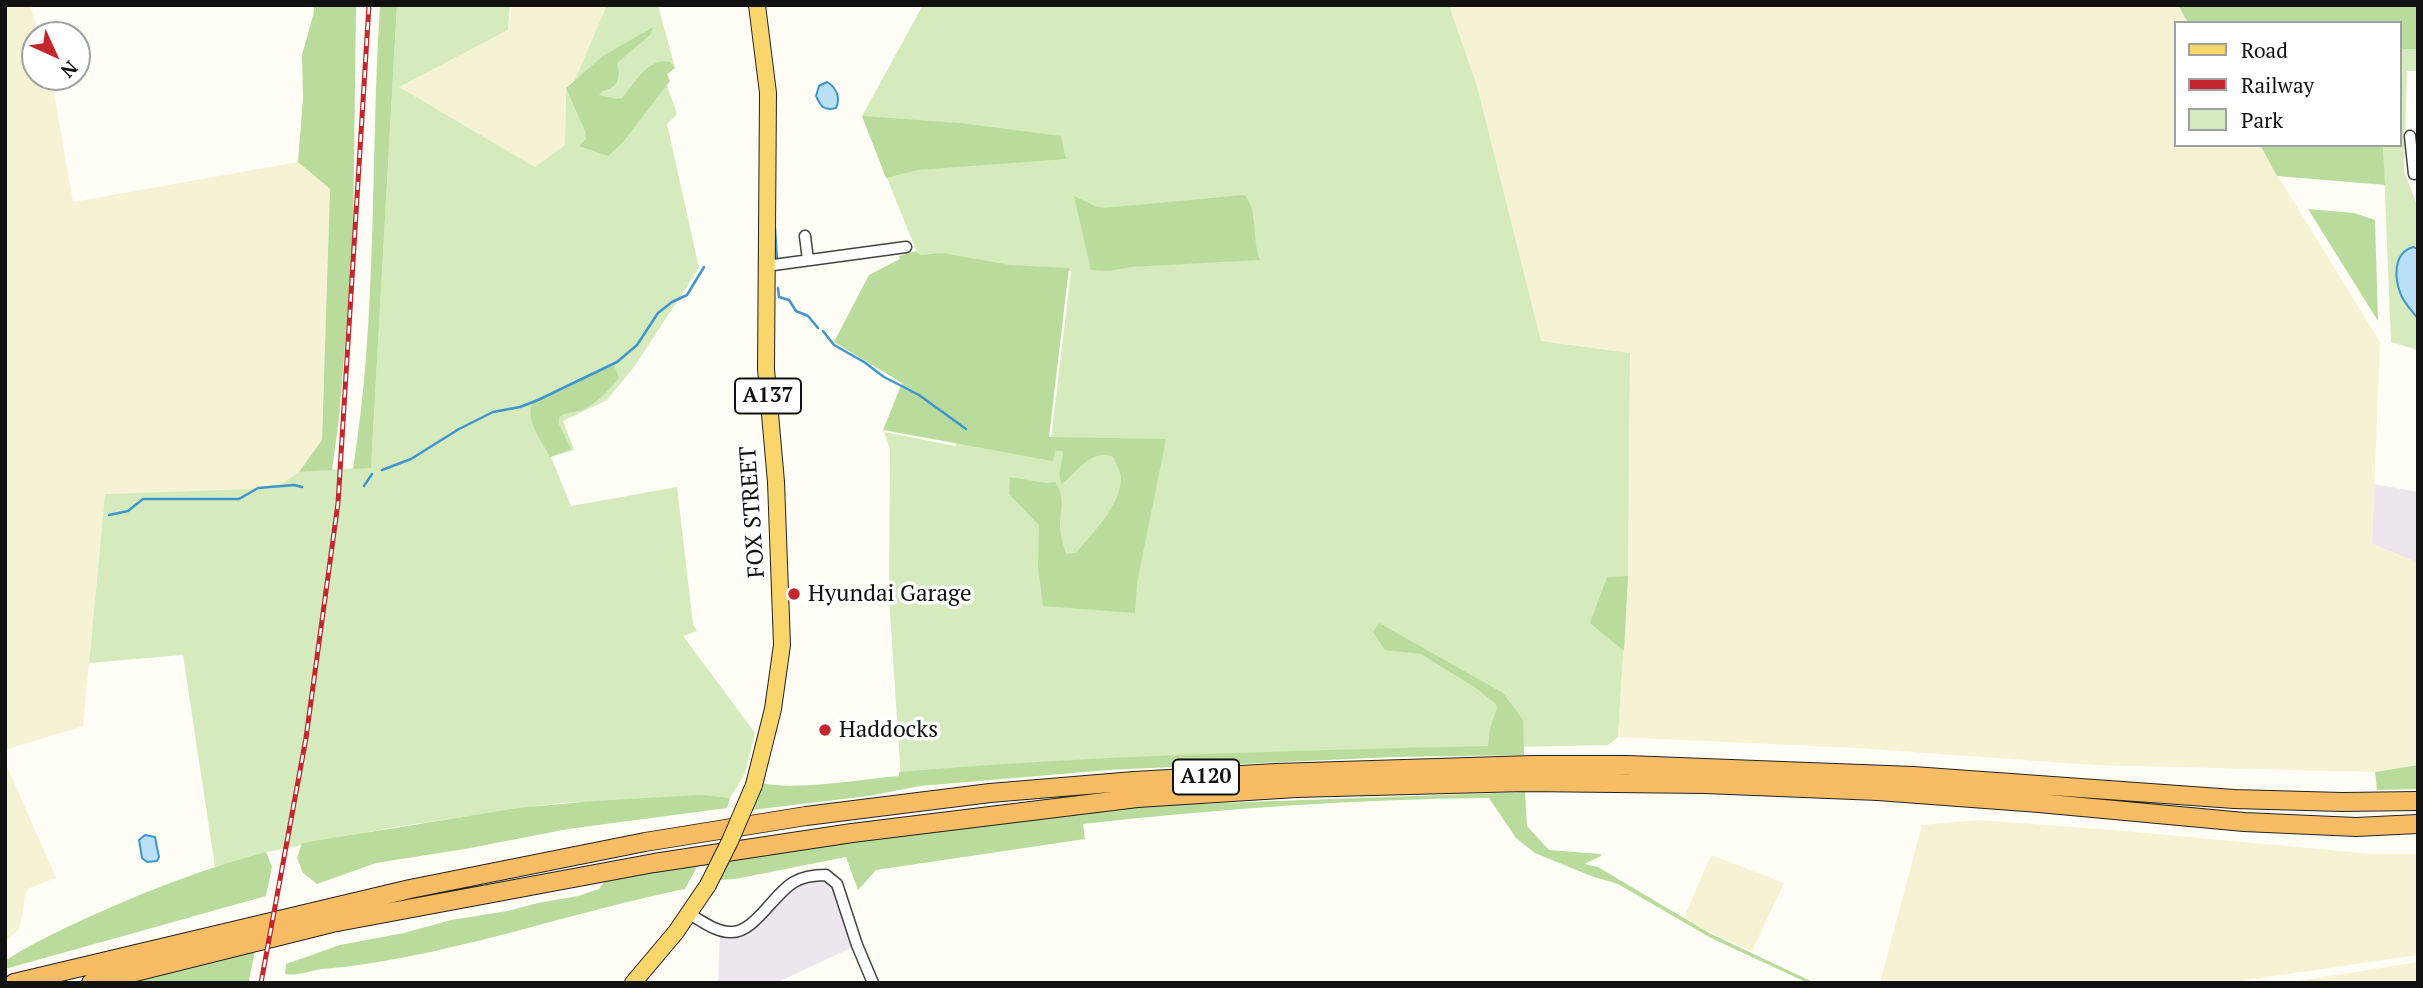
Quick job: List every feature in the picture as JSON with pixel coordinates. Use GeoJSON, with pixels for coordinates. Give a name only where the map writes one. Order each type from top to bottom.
{"type":"FeatureCollection","features":[{"type":"Feature","properties":{"kind":"highway","name":"A120"},"geometry":{"type":"LineString","coordinates":[[14,983],[411,889],[645,842],[806,816],[990,793],[1133,781],[1276,773],[1532,765],[1627,765],[1913,776],[2234,799],[2418,801]]}},
{"type":"Feature","properties":{"kind":"highway","name":"A120"},"geometry":{"type":"LineString","coordinates":[[91,983],[332,923],[654,863],[852,833],[1138,798],[1296,788],[1525,782],[1705,784],[1878,791],[2244,822],[2356,827],[2418,824]]}},
{"type":"Feature","properties":{"kind":"main road","name":"FOX STREET"},"geometry":{"type":"LineString","coordinates":[[690,914],[730,841],[754,785],[774,709],[782,645],[776,482],[766,369],[774,265],[768,93],[757,5]]}},
{"type":"Feature","properties":{"kind":"main road","name":"A137"},"geometry":{"type":"LineString","coordinates":[[633,983],[690,914]]}},
{"type":"Feature","properties":{"kind":"street"},"geometry":{"type":"LineString","coordinates":[[2410,136],[2415,154],[2414,174]]}},
{"type":"Feature","properties":{"kind":"street"},"geometry":{"type":"LineString","coordinates":[[805,236],[808,260]]}},
{"type":"Feature","properties":{"kind":"street"},"geometry":{"type":"LineString","coordinates":[[774,265],[906,247]]}},
{"type":"Feature","properties":{"kind":"street"},"geometry":{"type":"LineString","coordinates":[[690,914],[720,931],[733,933],[745,929],[791,883],[803,877],[826,875],[837,884],[873,983]]}},
{"type":"Feature","properties":{"kind":"shaded area"},"geometry":{"type":"Polygon","coordinates":[[[5,5],[30,5],[35,21],[21,21],[21,91],[53,91],[73,202],[298,162],[330,189],[322,440],[299,472],[275,488],[105,494],[83,726],[5,750],[5,5]]]}},
{"type":"Feature","properties":{"kind":"shaded area"},"geometry":{"type":"Polygon","coordinates":[[[511,5],[607,5],[577,78],[566,88],[565,145],[535,167],[398,87],[508,30],[511,5]]]}},
{"type":"Feature","properties":{"kind":"shaded area"},"geometry":{"type":"Polygon","coordinates":[[[1449,5],[2177,5],[2187,21],[2174,21],[2174,147],[2260,147],[2380,342],[2372,544],[2418,563],[2418,765],[2375,772],[2095,765],[1857,748],[1618,737],[1628,576],[1630,353],[1541,341],[1477,86],[1449,5]]]}},
{"type":"Feature","properties":{"kind":"shaded area"},"geometry":{"type":"Polygon","coordinates":[[[2374,484],[2418,492],[2418,563],[2372,544],[2374,484]]]}},
{"type":"Feature","properties":{"kind":"shaded area"},"geometry":{"type":"Polygon","coordinates":[[[5,762],[56,878],[27,889],[19,930],[5,941],[5,762]]]}},
{"type":"Feature","properties":{"kind":"shaded area"},"geometry":{"type":"Polygon","coordinates":[[[1979,820],[2373,854],[2418,854],[2418,955],[2226,983],[1880,983],[1922,825],[1979,820]]]}},
{"type":"Feature","properties":{"kind":"shaded area"},"geometry":{"type":"Polygon","coordinates":[[[1711,855],[1784,883],[1752,951],[1683,920],[1711,855]]]}},
{"type":"Feature","properties":{"kind":"shaded area"},"geometry":{"type":"Polygon","coordinates":[[[832,877],[857,945],[776,983],[718,983],[720,931],[733,933],[791,883],[832,877]]]}},
{"type":"Feature","properties":{"kind":"shaded area"},"geometry":{"type":"Polygon","coordinates":[[[2418,962],[2418,983],[2284,983],[2305,980],[2418,962]]]}},
{"type":"Feature","properties":{"kind":"green space"},"geometry":{"type":"Polygon","coordinates":[[[314,5],[356,5],[353,246],[339,419],[332,470],[299,472],[322,440],[330,189],[298,162],[303,98],[302,55],[314,5]]]}},
{"type":"Feature","properties":{"kind":"green space"},"geometry":{"type":"Polygon","coordinates":[[[380,5],[397,5],[371,468],[353,469],[361,411],[370,295],[380,5]]]}},
{"type":"Feature","properties":{"kind":"green space"},"geometry":{"type":"Polygon","coordinates":[[[397,5],[510,5],[508,30],[399,87],[535,167],[565,145],[566,90],[575,80],[607,5],[658,5],[675,68],[667,74],[670,81],[667,85],[677,114],[667,124],[699,268],[634,367],[607,400],[563,421],[574,450],[551,457],[571,506],[677,487],[693,624],[697,631],[683,636],[755,733],[745,773],[730,798],[559,803],[395,827],[267,852],[215,867],[183,655],[89,663],[105,494],[275,488],[299,472],[371,467],[397,5]]]}},
{"type":"Feature","properties":{"kind":"green space"},"geometry":{"type":"Polygon","coordinates":[[[923,5],[1449,5],[1477,86],[1541,341],[1630,353],[1628,576],[1618,737],[1608,745],[1421,749],[901,779],[889,597],[890,449],[884,432],[955,446],[969,429],[1051,439],[1071,271],[1038,270],[923,257],[916,250],[862,116],[923,5]]]}},
{"type":"Feature","properties":{"kind":"green space"},"geometry":{"type":"Polygon","coordinates":[[[2178,5],[2418,5],[2418,49],[2402,49],[2402,21],[2187,21],[2178,5]]]}},
{"type":"Feature","properties":{"kind":"green space"},"geometry":{"type":"Polygon","coordinates":[[[653,27],[650,35],[617,63],[619,73],[615,85],[599,95],[622,98],[648,68],[662,62],[670,62],[675,68],[667,74],[670,81],[623,142],[608,156],[579,146],[586,139],[585,131],[566,88],[603,56],[653,27]]]}},
{"type":"Feature","properties":{"kind":"green space"},"geometry":{"type":"Polygon","coordinates":[[[2402,49],[2418,49],[2418,71],[2407,71],[2404,171],[2418,208],[2418,350],[2391,342],[2383,147],[2402,147],[2402,49]]]}},
{"type":"Feature","properties":{"kind":"green space"},"geometry":{"type":"Polygon","coordinates":[[[862,116],[959,123],[1061,136],[1066,159],[917,170],[886,178],[862,116]]]}},
{"type":"Feature","properties":{"kind":"green space"},"geometry":{"type":"Polygon","coordinates":[[[2261,147],[2383,147],[2385,185],[2277,176],[2261,147]]]}},
{"type":"Feature","properties":{"kind":"green space"},"geometry":{"type":"Polygon","coordinates":[[[1244,195],[1253,215],[1260,260],[1130,267],[1110,271],[1091,270],[1074,196],[1104,208],[1244,195]]]}},
{"type":"Feature","properties":{"kind":"green space"},"geometry":{"type":"Polygon","coordinates":[[[2308,209],[2354,213],[2375,220],[2378,321],[2308,209]]]}},
{"type":"Feature","properties":{"kind":"green space"},"geometry":{"type":"Polygon","coordinates":[[[916,251],[921,255],[942,253],[1010,265],[1069,268],[1049,437],[1166,439],[1137,583],[1135,613],[1043,606],[1038,567],[1039,525],[1009,494],[1010,477],[1055,482],[1061,498],[1060,529],[1066,554],[1076,553],[1105,518],[1120,488],[1121,477],[1113,457],[1099,455],[1092,458],[1062,484],[1060,472],[1063,451],[1055,451],[1053,461],[883,430],[902,383],[834,342],[869,275],[900,259],[899,256],[916,251]]]}},
{"type":"Feature","properties":{"kind":"green space"},"geometry":{"type":"Polygon","coordinates":[[[614,365],[619,378],[602,396],[582,410],[559,417],[559,424],[571,449],[550,457],[533,424],[530,409],[532,402],[614,365]]]}},
{"type":"Feature","properties":{"kind":"green space"},"geometry":{"type":"Polygon","coordinates":[[[1628,576],[1624,651],[1590,623],[1607,577],[1628,576]]]}},
{"type":"Feature","properties":{"kind":"green space"},"geometry":{"type":"Polygon","coordinates":[[[1379,623],[1503,693],[1523,720],[1524,755],[1393,757],[1108,770],[920,786],[868,796],[752,810],[761,783],[810,785],[899,776],[899,772],[1120,758],[1488,746],[1496,704],[1476,688],[1421,654],[1385,650],[1373,632],[1379,623]]]}},
{"type":"Feature","properties":{"kind":"green space"},"geometry":{"type":"Polygon","coordinates":[[[2418,765],[2418,789],[2377,790],[2375,772],[2418,765]]]}},
{"type":"Feature","properties":{"kind":"green space"},"geometry":{"type":"Polygon","coordinates":[[[1525,792],[1527,826],[1549,850],[1601,854],[1584,864],[1598,867],[1709,933],[1815,983],[1808,983],[1711,938],[1618,884],[1535,853],[1516,838],[1489,798],[1286,806],[1083,824],[1085,839],[876,870],[858,890],[846,857],[735,879],[717,880],[735,849],[1110,807],[1525,792]]]}},
{"type":"Feature","properties":{"kind":"green space"},"geometry":{"type":"Polygon","coordinates":[[[700,795],[730,798],[727,808],[568,829],[376,863],[317,884],[303,873],[297,858],[302,843],[518,808],[700,795]]]}},
{"type":"Feature","properties":{"kind":"green space"},"geometry":{"type":"Polygon","coordinates":[[[266,852],[272,867],[266,896],[5,969],[5,961],[16,954],[100,912],[182,879],[266,852]]]}},
{"type":"Feature","properties":{"kind":"green space"},"geometry":{"type":"Polygon","coordinates":[[[700,861],[685,889],[430,952],[387,961],[285,974],[286,964],[340,945],[404,933],[451,920],[578,896],[599,889],[604,882],[700,861]]]}},
{"type":"Feature","properties":{"kind":"green space"},"geometry":{"type":"Polygon","coordinates":[[[255,950],[249,981],[246,983],[132,983],[255,950]]]}},
{"type":"Feature","properties":{"kind":"water"},"geometry":{"type":"Polygon","coordinates":[[[827,82],[837,93],[836,108],[823,107],[816,96],[819,86],[827,82]]]}},
{"type":"Feature","properties":{"kind":"water"},"geometry":{"type":"Polygon","coordinates":[[[2413,247],[2418,249],[2418,319],[2401,295],[2396,274],[2402,255],[2413,247]]]}},
{"type":"Feature","properties":{"kind":"water"},"geometry":{"type":"Polygon","coordinates":[[[145,835],[155,837],[159,857],[157,861],[147,862],[142,858],[139,840],[145,835]]]}},
{"type":"Feature","properties":{"kind":"waterway"},"geometry":{"type":"LineString","coordinates":[[775,228],[777,260]]}},
{"type":"Feature","properties":{"kind":"waterway"},"geometry":{"type":"LineString","coordinates":[[382,470],[411,459],[459,429],[493,412],[520,407],[538,400],[617,362],[637,345],[658,313],[687,295],[704,267]]}},
{"type":"Feature","properties":{"kind":"waterway"},"geometry":{"type":"LineString","coordinates":[[778,288],[779,297],[789,300],[796,311],[808,316],[818,328]]}},
{"type":"Feature","properties":{"kind":"waterway"},"geometry":{"type":"LineString","coordinates":[[823,331],[834,345],[884,377],[919,395],[966,429]]}},
{"type":"Feature","properties":{"kind":"waterway"},"geometry":{"type":"LineString","coordinates":[[364,486],[372,474]]}},
{"type":"Feature","properties":{"kind":"waterway"},"geometry":{"type":"LineString","coordinates":[[109,515],[128,511],[143,499],[239,499],[258,488],[294,485],[302,487]]}},
{"type":"Feature","properties":{"kind":"railway"},"geometry":{"type":"LineString","coordinates":[[261,983],[306,738],[338,503],[369,5]]}},
{"type":"Feature","properties":{"kind":"place","name":"Hyundai Garage"},"geometry":{"type":"Point","coordinates":[794,594]}},
{"type":"Feature","properties":{"kind":"place","name":"Haddocks"},"geometry":{"type":"Point","coordinates":[825,730]}}]}
